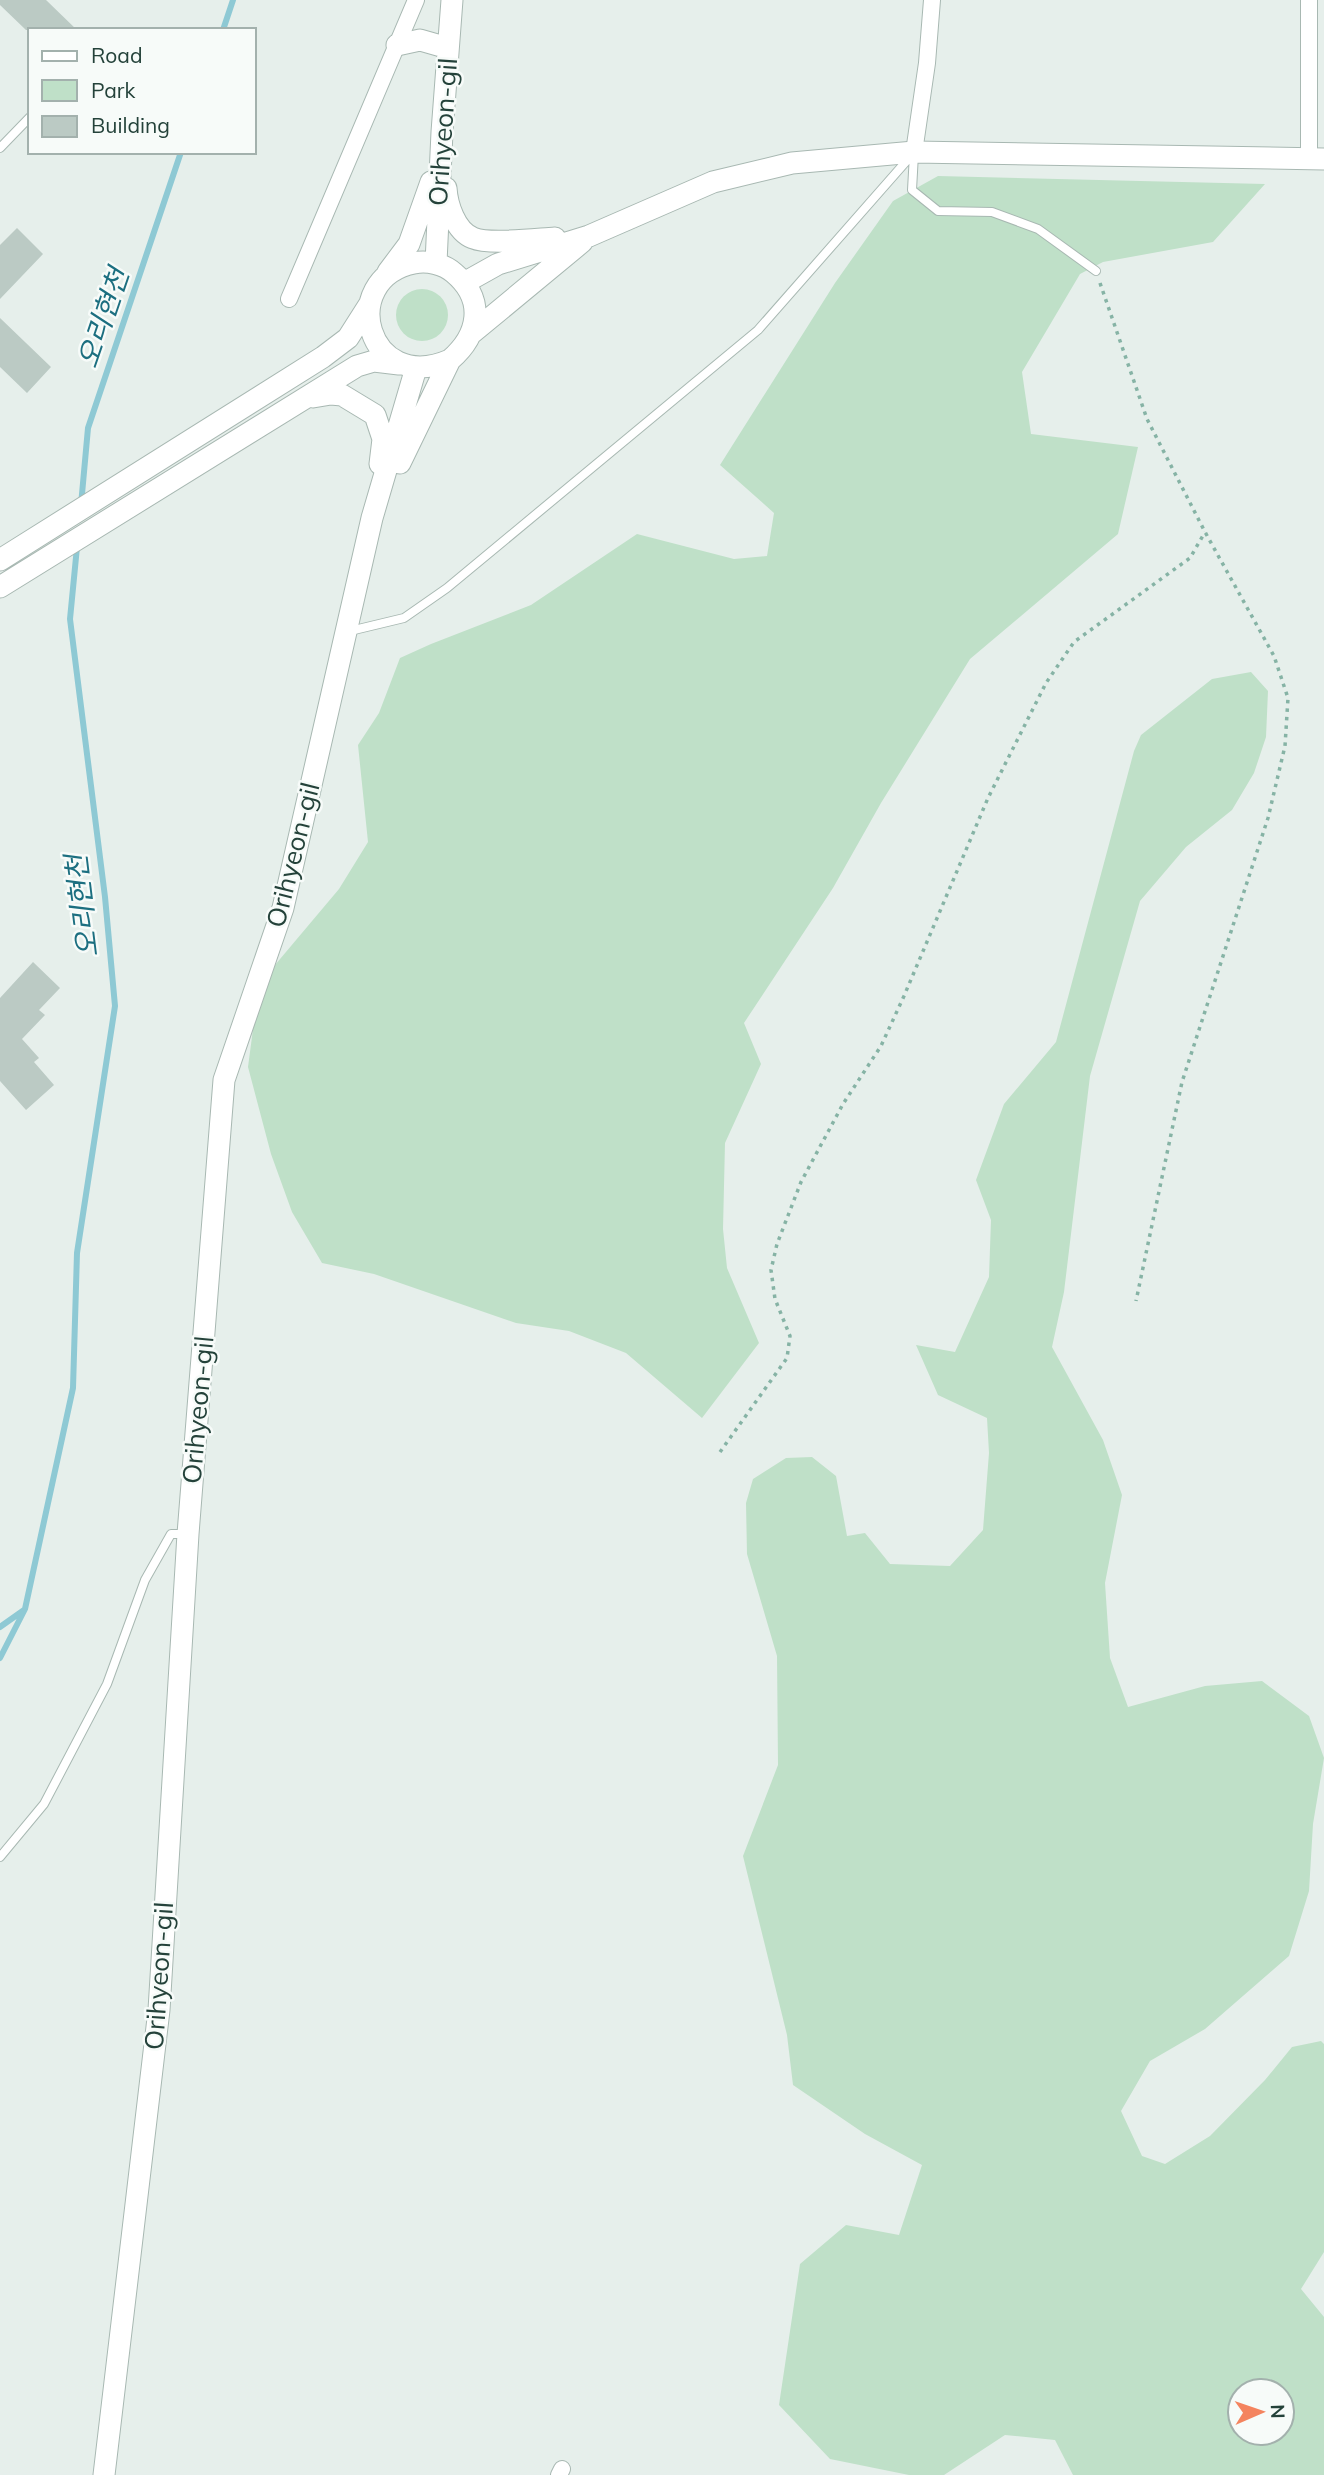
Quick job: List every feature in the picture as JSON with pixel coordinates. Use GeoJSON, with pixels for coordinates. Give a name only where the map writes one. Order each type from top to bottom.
{"type":"FeatureCollection","features":[{"type":"Feature","properties":{"kind":"street"},"geometry":{"type":"LineString","coordinates":[[289,299],[416,0]]}},
{"type":"Feature","properties":{"kind":"street","name":"Orihyeon-gil"},"geometry":{"type":"LineString","coordinates":[[436,263],[452,0]]}},
{"type":"Feature","properties":{"kind":"street"},"geometry":{"type":"LineString","coordinates":[[914,152],[928,63],[932,0]]}},
{"type":"Feature","properties":{"kind":"street"},"geometry":{"type":"LineString","coordinates":[[464,283],[498,264],[589,236],[713,181],[792,163],[914,152],[1316,159],[1309,0]]}},
{"type":"Feature","properties":{"kind":"street"},"geometry":{"type":"LineString","coordinates":[[397,45],[420,40],[448,48]]}},
{"type":"Feature","properties":{"kind":"street"},"geometry":{"type":"LineString","coordinates":[[442,132],[447,206],[459,225],[473,238],[499,241],[589,236]]}},
{"type":"Feature","properties":{"kind":"street"},"geometry":{"type":"LineString","coordinates":[[0,560],[323,357],[348,338],[369,305],[375,289],[409,244],[428,193],[442,132]]}},
{"type":"Feature","properties":{"kind":"street"},"geometry":{"type":"LineString","coordinates":[[472,333],[589,236]]}},
{"type":"Feature","properties":{"kind":"street"},"geometry":{"type":"LineString","coordinates":[[0,587],[357,366],[374,361],[434,367],[450,360],[463,349],[472,333],[475,316],[473,298],[464,283],[452,271],[436,263],[418,262],[401,266],[386,275]]}},
{"type":"Feature","properties":{"kind":"street"},"geometry":{"type":"LineString","coordinates":[[369,305],[369,323],[374,340],[385,354],[408,366]]}},
{"type":"Feature","properties":{"kind":"street"},"geometry":{"type":"LineString","coordinates":[[372,518],[450,360]]}},
{"type":"Feature","properties":{"kind":"street","name":"Orihyeon-gil"},"geometry":{"type":"LineString","coordinates":[[104,2475],[159,2010],[188,1534],[224,1080],[282,908],[408,366]]}},
{"type":"Feature","properties":{"kind":"street"},"geometry":{"type":"LineString","coordinates":[[299,402],[320,395],[341,395],[375,415],[383,439],[372,518]]}},
{"type":"Feature","properties":{"kind":"lane"},"geometry":{"type":"LineString","coordinates":[[0,148],[28,119]]}},
{"type":"Feature","properties":{"kind":"lane"},"geometry":{"type":"LineString","coordinates":[[914,152],[912,190],[938,211],[992,212],[1015,220],[1038,229],[1096,271]]}},
{"type":"Feature","properties":{"kind":"lane"},"geometry":{"type":"LineString","coordinates":[[347,632],[404,618],[447,588],[758,330],[914,152]]}},
{"type":"Feature","properties":{"kind":"lane"},"geometry":{"type":"LineString","coordinates":[[0,1857],[44,1804],[107,1684],[145,1580],[171,1534],[188,1534]]}},
{"type":"Feature","properties":{"kind":"path"},"geometry":{"type":"LineString","coordinates":[[1096,271],[1147,419],[1205,532],[1274,656],[1288,698],[1285,746],[1268,818],[1182,1082],[1136,1301]]}},
{"type":"Feature","properties":{"kind":"path"},"geometry":{"type":"LineString","coordinates":[[720,1452],[787,1358],[790,1336],[775,1299],[771,1270],[777,1244],[801,1182],[843,1104],[881,1046],[988,798],[1046,683],[1074,642],[1191,558],[1205,532]]}},
{"type":"Feature","properties":{"kind":"green space"},"geometry":{"type":"Polygon","coordinates":[[[938,176],[1265,184],[1213,242],[1103,262],[1080,274],[1022,372],[1031,434],[1138,447],[1118,534],[970,659],[881,803],[833,888],[744,1023],[761,1064],[725,1143],[723,1229],[727,1268],[759,1343],[702,1418],[626,1353],[569,1331],[516,1323],[374,1274],[322,1263],[292,1212],[271,1154],[248,1067],[259,984],[339,889],[368,842],[358,745],[379,713],[400,658],[531,605],[637,534],[734,559],[767,556],[774,513],[720,465],[835,283],[893,201],[938,176]]]}},
{"type":"Feature","properties":{"kind":"green space"},"geometry":{"type":"Polygon","coordinates":[[[422,289],[432,291],[440,297],[446,305],[446,325],[440,333],[432,339],[422,341],[412,339],[404,333],[398,325],[396,315],[398,305],[404,297],[412,291],[422,289]]]}},
{"type":"Feature","properties":{"kind":"green space"},"geometry":{"type":"Polygon","coordinates":[[[1251,672],[1268,691],[1266,737],[1254,773],[1232,810],[1186,847],[1140,901],[1090,1076],[1064,1292],[1052,1347],[1103,1440],[1122,1495],[1105,1583],[1110,1658],[1128,1707],[1205,1686],[1262,1681],[1309,1716],[1324,1758],[1313,1824],[1309,1891],[1289,1956],[1205,2029],[1150,2061],[1121,2111],[1142,2156],[1165,2164],[1210,2136],[1265,2080],[1292,2047],[1321,2041],[1324,2044],[1324,2252],[1301,2289],[1324,2317],[1324,2475],[1073,2475],[1055,2440],[1005,2435],[944,2475],[909,2475],[830,2459],[779,2405],[800,2264],[846,2225],[899,2235],[922,2165],[865,2134],[793,2085],[787,2035],[743,1856],[778,1765],[777,1656],[747,1554],[746,1503],[753,1479],[786,1458],[812,1457],[836,1476],[847,1536],[865,1533],[890,1564],[950,1566],[983,1530],[989,1453],[987,1418],[938,1395],[916,1345],[955,1352],[989,1277],[991,1220],[976,1180],[1004,1104],[1056,1042],[1134,751],[1141,735],[1212,679],[1251,672]]]}},
{"type":"Feature","properties":{"kind":"building"},"geometry":{"type":"Polygon","coordinates":[[[0,0],[46,0],[75,28],[26,30],[0,5],[0,0]]]}},
{"type":"Feature","properties":{"kind":"building"},"geometry":{"type":"Polygon","coordinates":[[[17,228],[43,254],[0,299],[0,245],[17,228]]]}},
{"type":"Feature","properties":{"kind":"building"},"geometry":{"type":"Polygon","coordinates":[[[0,318],[51,367],[27,393],[0,367],[0,318]]]}},
{"type":"Feature","properties":{"kind":"building"},"geometry":{"type":"Polygon","coordinates":[[[33,962],[60,988],[39,1010],[45,1015],[22,1039],[39,1058],[34,1062],[54,1085],[26,1110],[0,1081],[0,998],[33,962]]]}},
{"type":"Feature","properties":{"kind":"waterway","name":"오리현천"},"geometry":{"type":"LineString","coordinates":[[224,28],[233,0]]}},
{"type":"Feature","properties":{"kind":"waterway","name":"오리현천"},"geometry":{"type":"LineString","coordinates":[[81,505],[88,428],[180,154]]}},
{"type":"Feature","properties":{"kind":"waterway","name":"오리현천"},"geometry":{"type":"LineString","coordinates":[[0,1658],[25,1609],[73,1388],[77,1253],[115,1006],[105,897],[70,619],[77,547]]}},
{"type":"Feature","properties":{"kind":"waterway"},"geometry":{"type":"LineString","coordinates":[[0,1627],[24,1610]]}}]}
